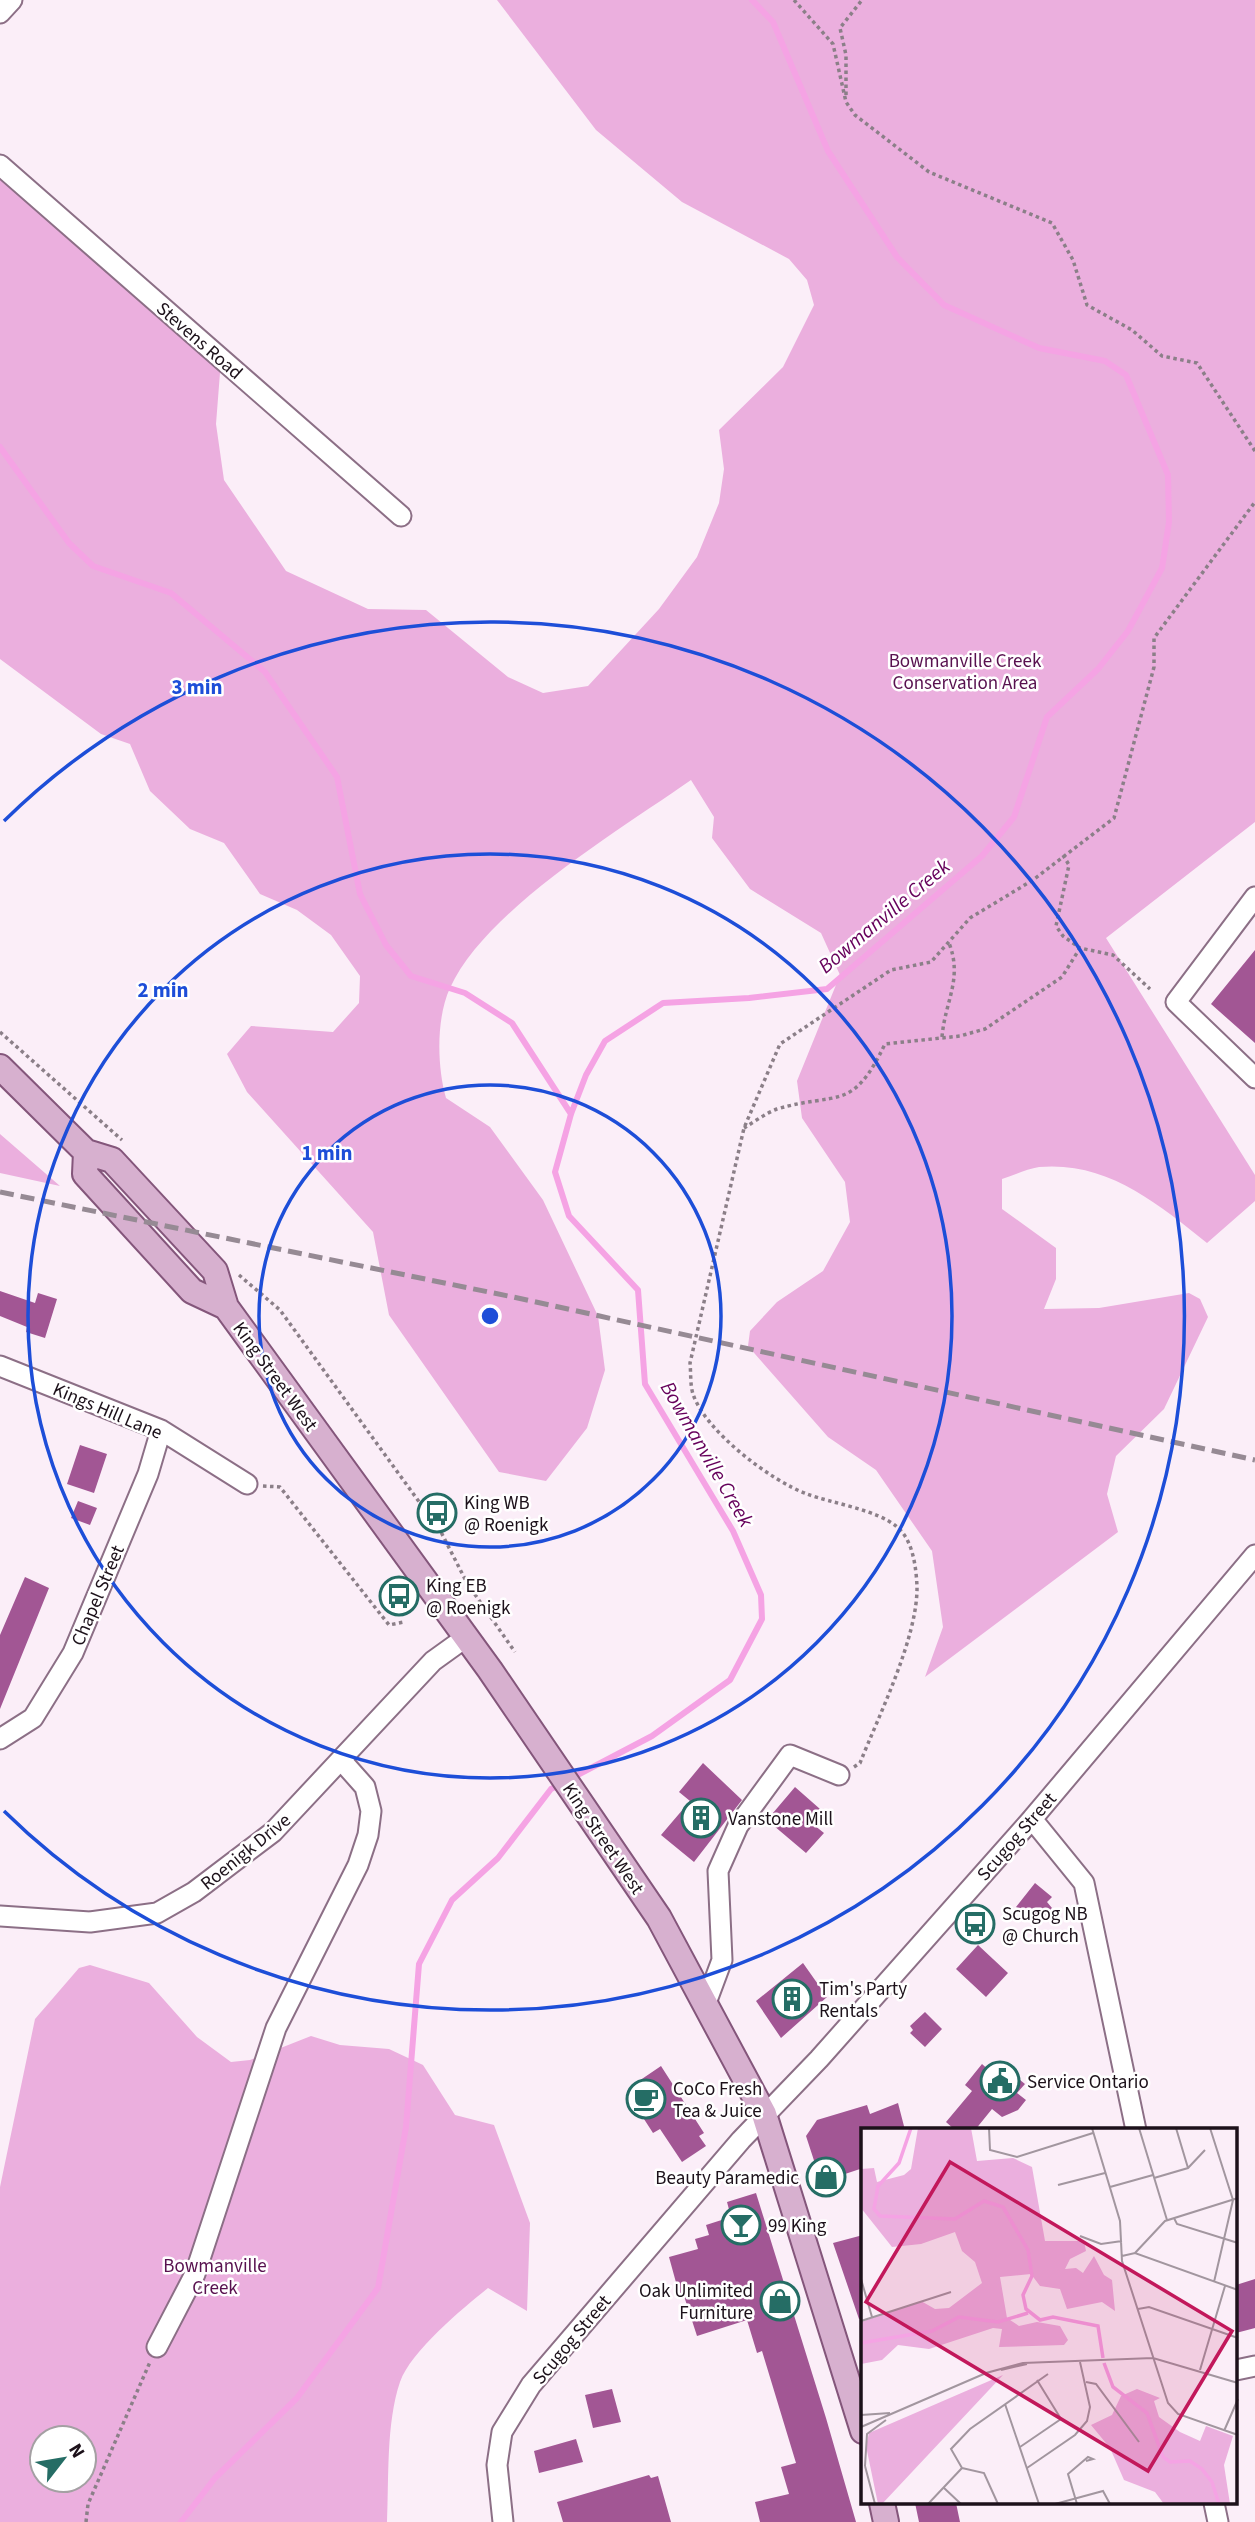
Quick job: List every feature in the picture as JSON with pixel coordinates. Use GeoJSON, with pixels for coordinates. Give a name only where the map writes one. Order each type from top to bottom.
{"type":"FeatureCollection","features":[{"type":"Feature","properties":{"kind":"main road","name":"King Street West"},"geometry":{"type":"LineString","coordinates":[[0,1067],[86,1152],[112,1160],[215,1271],[226,1307],[490,1670],[659,1918],[764,2114],[861,2425]]}},
{"type":"Feature","properties":{"kind":"main road"},"geometry":{"type":"LineString","coordinates":[[881,2504],[886,2522]]}},
{"type":"Feature","properties":{"kind":"street"},"geometry":{"type":"LineString","coordinates":[[0,13],[12,0]]}},
{"type":"Feature","properties":{"kind":"street","name":"Stevens Road"},"geometry":{"type":"LineString","coordinates":[[0,165],[401,516]]}},
{"type":"Feature","properties":{"kind":"street"},"geometry":{"type":"LineString","coordinates":[[1255,897],[1176,1002],[1255,1079]]}},
{"type":"Feature","properties":{"kind":"street","name":"Kings Hill Lane"},"geometry":{"type":"LineString","coordinates":[[0,1366],[161,1430],[247,1484]]}},
{"type":"Feature","properties":{"kind":"street","name":"Chapel Street"},"geometry":{"type":"LineString","coordinates":[[1,1740],[33,1718],[73,1653],[148,1474],[161,1430]]}},
{"type":"Feature","properties":{"kind":"street","name":"Scugog Street"},"geometry":{"type":"LineString","coordinates":[[503,2522],[497,2465],[502,2432],[531,2385],[764,2114],[820,2059],[1032,1819],[1255,1555]]}},
{"type":"Feature","properties":{"kind":"street","name":"Roenigk Drive"},"geometry":{"type":"LineString","coordinates":[[0,1916],[90,1922],[157,1913],[194,1892],[273,1832],[433,1661],[465,1638]]}},
{"type":"Feature","properties":{"kind":"street"},"geometry":{"type":"LineString","coordinates":[[706,2003],[722,1960],[718,1871],[738,1826],[790,1755],[839,1775]]}},
{"type":"Feature","properties":{"kind":"street"},"geometry":{"type":"LineString","coordinates":[[157,2347],[195,2274],[276,2028],[358,1864],[368,1835],[371,1811],[365,1787],[341,1760]]}},
{"type":"Feature","properties":{"kind":"street"},"geometry":{"type":"LineString","coordinates":[[1032,1819],[1084,1883],[1136,2128]]}},
{"type":"Feature","properties":{"kind":"street"},"geometry":{"type":"LineString","coordinates":[[1214,2504],[1218,2522]]}},
{"type":"Feature","properties":{"kind":"path"},"geometry":{"type":"LineString","coordinates":[[794,0],[833,44],[846,102],[855,115],[929,172],[1052,223],[1073,260],[1087,305],[1132,330],[1161,356],[1197,363],[1255,451]]}},
{"type":"Feature","properties":{"kind":"path"},"geometry":{"type":"LineString","coordinates":[[846,102],[846,55],[840,28],[862,0]]}},
{"type":"Feature","properties":{"kind":"path"},"geometry":{"type":"LineString","coordinates":[[839,1775],[860,1763],[908,1640],[917,1589],[914,1555],[898,1527],[804,1493],[767,1473],[708,1422],[692,1394],[690,1363],[744,1128],[780,1044],[891,970],[931,962],[970,918],[1033,880],[1114,818],[1154,667],[1154,638],[1255,502]]}},
{"type":"Feature","properties":{"kind":"path"},"geometry":{"type":"LineString","coordinates":[[1063,855],[1069,865],[1056,926],[1063,936],[1080,948],[1113,955],[1150,989]]}},
{"type":"Feature","properties":{"kind":"path"},"geometry":{"type":"LineString","coordinates":[[942,1037],[944,1012],[954,986],[957,962],[949,943]]}},
{"type":"Feature","properties":{"kind":"path"},"geometry":{"type":"LineString","coordinates":[[744,1128],[776,1110],[842,1098],[869,1077],[885,1044],[985,1029],[1062,977],[1080,948]]}},
{"type":"Feature","properties":{"kind":"path"},"geometry":{"type":"LineString","coordinates":[[0,1032],[124,1142]]}},
{"type":"Feature","properties":{"kind":"path"},"geometry":{"type":"LineString","coordinates":[[234,1268],[280,1310],[441,1532],[467,1583],[515,1652]]}},
{"type":"Feature","properties":{"kind":"path"},"geometry":{"type":"LineString","coordinates":[[247,1484],[280,1487],[389,1625],[404,1622]]}},
{"type":"Feature","properties":{"kind":"path"},"geometry":{"type":"LineString","coordinates":[[86,2522],[88,2504],[157,2347]]}},
{"type":"Feature","properties":{"kind":"green space","name":"Bowmanville Creek Conservation Area"},"geometry":{"type":"Polygon","coordinates":[[[497,0],[1255,0],[1255,822],[1106,938],[1255,1175],[1255,1201],[1207,1243],[1169,1213],[1130,1188],[1087,1171],[1039,1167],[1002,1179],[1002,1209],[1056,1248],[1056,1279],[1044,1309],[1099,1308],[1189,1293],[1200,1299],[1208,1317],[1164,1409],[1116,1456],[1107,1494],[1118,1532],[925,1677],[943,1627],[932,1551],[876,1470],[828,1437],[748,1346],[750,1331],[777,1302],[823,1271],[850,1222],[845,1182],[802,1118],[797,1081],[840,975],[821,933],[750,889],[712,838],[714,817],[691,780],[557,873],[493,929],[468,958],[450,988],[442,1013],[439,1043],[446,1098],[490,1127],[543,1200],[598,1316],[605,1370],[587,1428],[546,1481],[499,1472],[389,1315],[373,1232],[247,1092],[227,1054],[251,1026],[333,1032],[359,1003],[360,976],[331,935],[297,910],[260,894],[224,843],[190,829],[150,791],[130,744],[101,734],[0,659],[0,174],[221,360],[216,424],[224,480],[286,571],[368,609],[426,610],[508,677],[543,693],[588,686],[659,609],[697,557],[719,503],[724,469],[719,430],[783,367],[814,305],[807,280],[789,259],[682,202],[596,130],[497,0]]]}},
{"type":"Feature","properties":{"kind":"green space"},"geometry":{"type":"Polygon","coordinates":[[[0,1134],[60,1186],[0,1173],[0,1134]]]}},
{"type":"Feature","properties":{"kind":"green space","name":"Bowmanville Creek"},"geometry":{"type":"Polygon","coordinates":[[[90,1965],[149,1983],[197,2037],[231,2062],[250,2060],[311,2036],[340,2045],[389,2049],[423,2065],[455,2115],[494,2125],[530,2223],[527,2311],[488,2288],[438,2331],[406,2370],[400,2382],[392,2415],[387,2522],[0,2522],[0,2187],[35,2019],[79,1968],[90,1965]]]}},
{"type":"Feature","properties":{"kind":"building"},"geometry":{"type":"Polygon","coordinates":[[[1255,950],[1255,1043],[1211,1004],[1255,950]]]}},
{"type":"Feature","properties":{"kind":"building"},"geometry":{"type":"Polygon","coordinates":[[[0,1291],[35,1303],[38,1293],[57,1299],[45,1338],[26,1332],[27,1327],[0,1316],[0,1291]]]}},
{"type":"Feature","properties":{"kind":"building"},"geometry":{"type":"Polygon","coordinates":[[[80,1445],[107,1454],[94,1493],[67,1484],[80,1445]]]}},
{"type":"Feature","properties":{"kind":"building"},"geometry":{"type":"Polygon","coordinates":[[[78,1501],[97,1508],[90,1525],[71,1518],[78,1501]]]}},
{"type":"Feature","properties":{"kind":"building"},"geometry":{"type":"Polygon","coordinates":[[[25,1577],[49,1588],[0,1709],[0,1635],[25,1577]]]}},
{"type":"Feature","properties":{"kind":"building","name":"Vanstone Mill"},"geometry":{"type":"Polygon","coordinates":[[[703,1763],[742,1800],[694,1862],[661,1835],[690,1801],[679,1792],[703,1763]]]}},
{"type":"Feature","properties":{"kind":"building"},"geometry":{"type":"Polygon","coordinates":[[[795,1787],[820,1809],[809,1821],[824,1833],[806,1853],[767,1820],[795,1787]]]}},
{"type":"Feature","properties":{"kind":"building"},"geometry":{"type":"Polygon","coordinates":[[[1035,1883],[1052,1897],[1047,1902],[1052,1908],[1043,1919],[1037,1913],[1032,1919],[1016,1907],[1035,1883]]]}},
{"type":"Feature","properties":{"kind":"building"},"geometry":{"type":"Polygon","coordinates":[[[978,1945],[1008,1973],[986,1997],[956,1969],[978,1945]]]}},
{"type":"Feature","properties":{"kind":"building","name":"Tim's Party Rentals"},"geometry":{"type":"Polygon","coordinates":[[[803,1963],[827,1997],[781,2038],[756,2001],[803,1963]]]}},
{"type":"Feature","properties":{"kind":"building"},"geometry":{"type":"Polygon","coordinates":[[[925,2012],[942,2029],[925,2047],[910,2033],[913,2030],[910,2026],[925,2012]]]}},
{"type":"Feature","properties":{"kind":"building"},"geometry":{"type":"Polygon","coordinates":[[[982,2064],[992,2073],[1000,2064],[1025,2084],[1017,2093],[1026,2100],[1018,2110],[1002,2117],[992,2109],[977,2128],[953,2128],[946,2122],[972,2091],[965,2085],[982,2064]]]}},
{"type":"Feature","properties":{"kind":"building"},"geometry":{"type":"Polygon","coordinates":[[[661,2066],[704,2133],[699,2136],[706,2146],[682,2162],[660,2129],[653,2133],[633,2102],[640,2096],[633,2085],[661,2066]]]}},
{"type":"Feature","properties":{"kind":"building"},"geometry":{"type":"Polygon","coordinates":[[[898,2103],[904,2128],[861,2128],[861,2169],[821,2182],[806,2136],[817,2120],[867,2105],[870,2114],[898,2103]]]}},
{"type":"Feature","properties":{"kind":"building"},"geometry":{"type":"Polygon","coordinates":[[[756,2193],[856,2522],[760,2522],[755,2502],[789,2494],[781,2467],[796,2463],[762,2351],[757,2353],[747,2320],[697,2336],[684,2296],[680,2297],[669,2257],[698,2249],[695,2239],[709,2235],[706,2225],[731,2217],[727,2202],[756,2193]]]}},
{"type":"Feature","properties":{"kind":"building"},"geometry":{"type":"Polygon","coordinates":[[[861,2236],[861,2318],[859,2319],[833,2243],[861,2236]]]}},
{"type":"Feature","properties":{"kind":"building"},"geometry":{"type":"Polygon","coordinates":[[[1255,2279],[1255,2328],[1238,2332],[1238,2284],[1255,2279]]]}},
{"type":"Feature","properties":{"kind":"building"},"geometry":{"type":"Polygon","coordinates":[[[612,2389],[621,2422],[593,2428],[585,2395],[612,2389]]]}},
{"type":"Feature","properties":{"kind":"building"},"geometry":{"type":"Polygon","coordinates":[[[576,2439],[583,2462],[539,2473],[534,2451],[576,2439]]]}},
{"type":"Feature","properties":{"kind":"building"},"geometry":{"type":"Polygon","coordinates":[[[649,2475],[651,2478],[658,2476],[671,2522],[563,2522],[557,2502],[649,2475]]]}},
{"type":"Feature","properties":{"kind":"building"},"geometry":{"type":"Polygon","coordinates":[[[915,2504],[956,2504],[960,2522],[919,2522],[915,2504]]]}},
{"type":"Feature","properties":{"kind":"waterway","name":"Bowmanville Creek"},"geometry":{"type":"LineString","coordinates":[[570,1779],[652,1736],[730,1680],[762,1619],[761,1595],[733,1531],[645,1384],[638,1290],[569,1216],[555,1172],[571,1114],[586,1075],[605,1041],[663,1003],[749,998],[827,989],[982,856],[1014,817],[1047,717],[1098,669],[1128,631],[1162,568],[1169,522],[1168,475],[1126,375],[1105,361],[1039,348],[944,305],[897,257],[828,151],[773,22],[752,0]]}},
{"type":"Feature","properties":{"kind":"waterway"},"geometry":{"type":"LineString","coordinates":[[0,447],[69,543],[93,566],[171,593],[265,672],[337,777],[360,894],[386,945],[411,976],[465,993],[512,1023],[571,1114]]}},
{"type":"Feature","properties":{"kind":"waterway","name":"Bowmanville Creek"},"geometry":{"type":"LineString","coordinates":[[181,2522],[215,2478],[297,2398],[378,2288],[406,2127],[419,1964],[452,1900],[498,1858],[551,1789],[561,1784]]}},
{"type":"Feature","properties":{"kind":"railway"},"geometry":{"type":"LineString","coordinates":[[0,1192],[513,1297],[1255,1460]]}},
{"type":"Feature","properties":{"kind":"place","name":"King WB @ Roenigk"},"geometry":{"type":"Point","coordinates":[437,1513]}},
{"type":"Feature","properties":{"kind":"place","name":"King EB @ Roenigk"},"geometry":{"type":"Point","coordinates":[399,1596]}},
{"type":"Feature","properties":{"kind":"place","name":"Vanstone Mill"},"geometry":{"type":"Point","coordinates":[701,1818]}},
{"type":"Feature","properties":{"kind":"place","name":"Scugog NB @ Church"},"geometry":{"type":"Point","coordinates":[975,1924]}},
{"type":"Feature","properties":{"kind":"place","name":"Tim's Party Rentals"},"geometry":{"type":"Point","coordinates":[792,1999]}},
{"type":"Feature","properties":{"kind":"place","name":"Service Ontario"},"geometry":{"type":"Point","coordinates":[1000,2081]}},
{"type":"Feature","properties":{"kind":"place","name":"CoCo Fresh Tea & Juice"},"geometry":{"type":"Point","coordinates":[646,2099]}},
{"type":"Feature","properties":{"kind":"place","name":"Beauty Paramedic"},"geometry":{"type":"Point","coordinates":[826,2177]}},
{"type":"Feature","properties":{"kind":"place","name":"99 King"},"geometry":{"type":"Point","coordinates":[741,2225]}},
{"type":"Feature","properties":{"kind":"place","name":"Oak Unlimited Furniture"},"geometry":{"type":"Point","coordinates":[780,2301]}}]}
